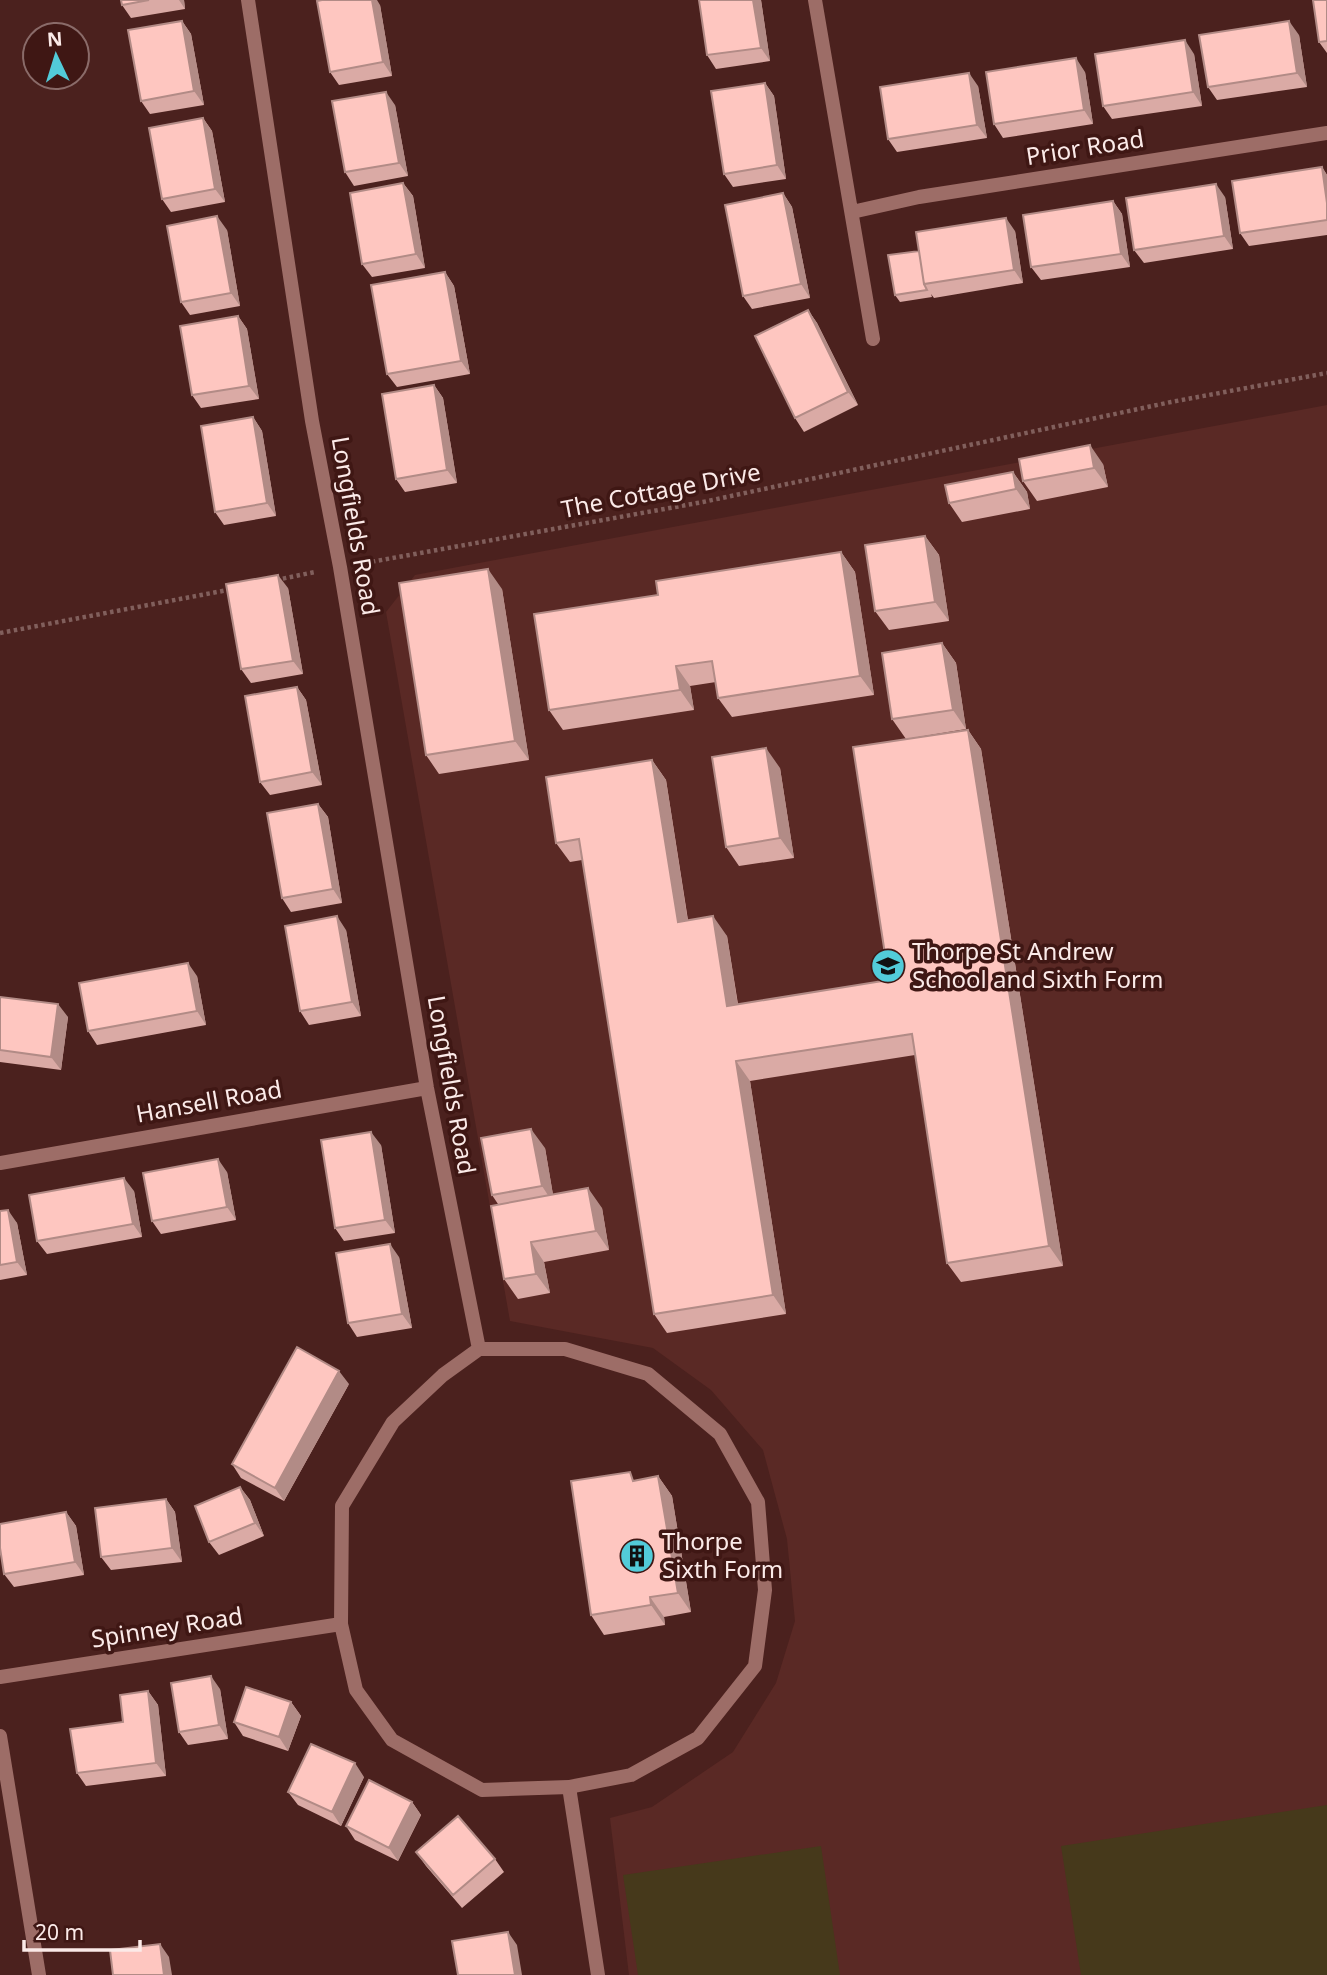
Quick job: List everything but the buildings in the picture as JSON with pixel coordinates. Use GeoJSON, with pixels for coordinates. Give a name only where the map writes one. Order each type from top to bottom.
{"type":"FeatureCollection","features":[{"type":"Feature","properties":{"kind":"street","name":"Longfields Road"},"geometry":{"type":"LineString","coordinates":[[248,0],[312,421],[340,567],[427,1088],[479,1349]]}},
{"type":"Feature","properties":{"kind":"street"},"geometry":{"type":"LineString","coordinates":[[815,0],[873,339]]}},
{"type":"Feature","properties":{"kind":"street","name":"Prior Road"},"geometry":{"type":"LineString","coordinates":[[852,212],[919,197],[1327,133]]}},
{"type":"Feature","properties":{"kind":"street","name":"Hansell Road"},"geometry":{"type":"LineString","coordinates":[[0,1163],[427,1088]]}},
{"type":"Feature","properties":{"kind":"street"},"geometry":{"type":"LineString","coordinates":[[479,1349],[565,1349],[648,1374],[720,1434],[758,1502],[765,1590],[755,1666],[698,1738],[631,1776],[569,1787],[482,1790],[392,1740],[356,1690],[341,1624],[342,1506],[393,1422],[443,1375],[479,1349]]}},
{"type":"Feature","properties":{"kind":"street","name":"Spinney Road"},"geometry":{"type":"LineString","coordinates":[[0,1677],[341,1624]]}},
{"type":"Feature","properties":{"kind":"street"},"geometry":{"type":"LineString","coordinates":[[0,1736],[39,1975]]}},
{"type":"Feature","properties":{"kind":"street"},"geometry":{"type":"LineString","coordinates":[[569,1787],[598,1975]]}},
{"type":"Feature","properties":{"kind":"path","name":"The Cottage Drive"},"geometry":{"type":"LineString","coordinates":[[273,581],[703,502],[1171,402],[1327,373]]}},
{"type":"Feature","properties":{"kind":"path"},"geometry":{"type":"LineString","coordinates":[[0,633],[246,586]]}},
{"type":"Feature","properties":{"kind":"shaded area","name":"Thorpe St Andrew School and Sixth Form"},"geometry":{"type":"Polygon","coordinates":[[[1327,405],[1327,1975],[629,1975],[610,1818],[652,1807],[733,1752],[776,1683],[795,1621],[787,1539],[763,1450],[711,1390],[653,1348],[510,1321],[386,612],[415,575],[1327,405]]]}},
{"type":"Feature","properties":{"kind":"shaded area"},"geometry":{"type":"Polygon","coordinates":[[[1327,1805],[1327,1975],[1081,1975],[1061,1846],[1327,1805]]]}},
{"type":"Feature","properties":{"kind":"shaded area"},"geometry":{"type":"Polygon","coordinates":[[[821,1846],[840,1975],[638,1975],[623,1875],[821,1846]]]}},
{"type":"Feature","properties":{"kind":"place","name":"Thorpe St Andrew School and Sixth Form"},"geometry":{"type":"Point","coordinates":[888,966]}},
{"type":"Feature","properties":{"kind":"place","name":"Thorpe Sixth Form"},"geometry":{"type":"Point","coordinates":[637,1556]}}]}
